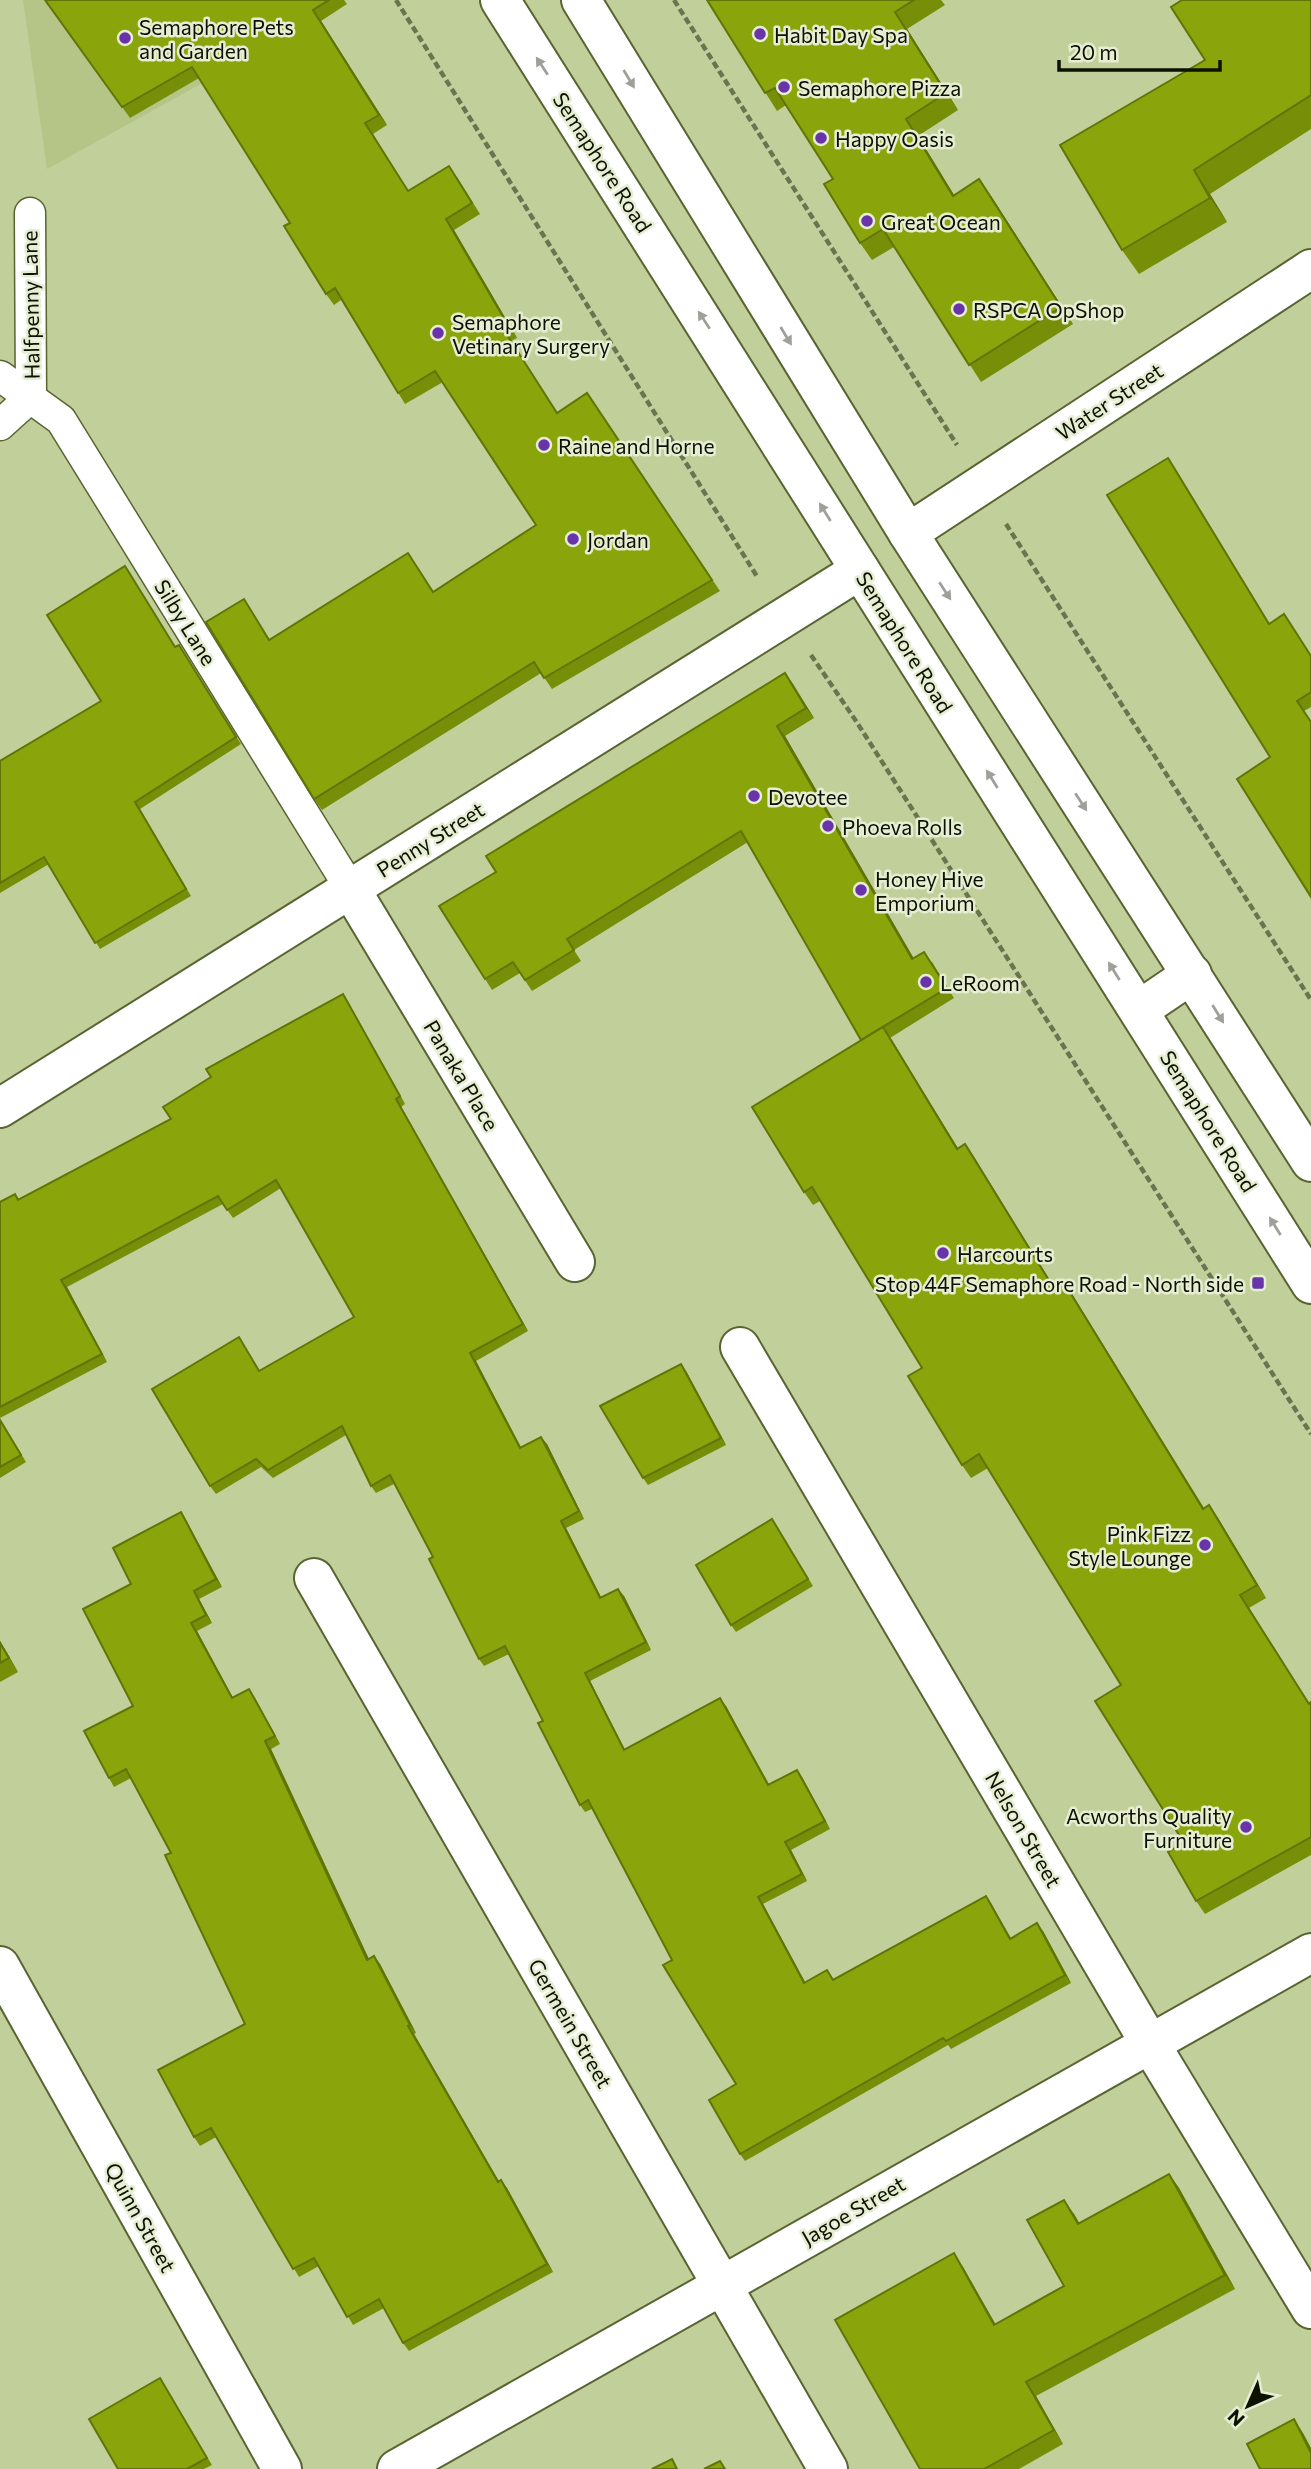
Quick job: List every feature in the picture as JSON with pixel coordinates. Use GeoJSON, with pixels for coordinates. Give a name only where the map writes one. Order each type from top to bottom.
{"type":"FeatureCollection","features":[{"type":"Feature","properties":{"kind":"street","name":"Semaphore Road"},"geometry":{"type":"LineString","coordinates":[[500,0],[1311,1284]]}},
{"type":"Feature","properties":{"kind":"street"},"geometry":{"type":"LineString","coordinates":[[581,0],[908,533],[1311,1162]]}},
{"type":"Feature","properties":{"kind":"street","name":"Water Street"},"geometry":{"type":"LineString","coordinates":[[860,570],[908,533],[1311,269]]}},
{"type":"Feature","properties":{"kind":"street","name":"Penny Street"},"geometry":{"type":"LineString","coordinates":[[0,1108],[860,570]]}},
{"type":"Feature","properties":{"kind":"street","name":"Panaka Place"},"geometry":{"type":"LineString","coordinates":[[350,888],[575,1262]]}},
{"type":"Feature","properties":{"kind":"street"},"geometry":{"type":"LineString","coordinates":[[1139,1010],[1192,974]]}},
{"type":"Feature","properties":{"kind":"street","name":"Nelson Street"},"geometry":{"type":"LineString","coordinates":[[740,1347],[1149,2042],[1311,2309]]}},
{"type":"Feature","properties":{"kind":"street","name":"Germein Street"},"geometry":{"type":"LineString","coordinates":[[314,1578],[828,2469]]}},
{"type":"Feature","properties":{"kind":"street","name":"Jagoe Street"},"geometry":{"type":"LineString","coordinates":[[397,2469],[1149,2042],[1311,1953]]}},
{"type":"Feature","properties":{"kind":"street","name":"Quinn Street"},"geometry":{"type":"LineString","coordinates":[[0,1966],[282,2469]]}},
{"type":"Feature","properties":{"kind":"lane","name":"Halfpenny Lane"},"geometry":{"type":"LineString","coordinates":[[0,425],[31,397],[30,213]]}},
{"type":"Feature","properties":{"kind":"lane","name":"Silby Lane"},"geometry":{"type":"LineString","coordinates":[[0,376],[61,420],[350,888]]}},
{"type":"Feature","properties":{"kind":"path"},"geometry":{"type":"LineString","coordinates":[[396,0],[784,619],[856,721],[1311,1434]]}},
{"type":"Feature","properties":{"kind":"shaded area","name":"Semaphore Pets and Garden"},"geometry":{"type":"Polygon","coordinates":[[[23,0],[160,0],[208,80],[47,169],[23,0]]]}},
{"type":"Feature","properties":{"kind":"building"},"geometry":{"type":"Polygon","coordinates":[[[45,0],[329,0],[313,10],[379,115],[365,123],[408,191],[449,166],[472,203],[446,219],[509,327],[504,330],[557,413],[587,393],[712,580],[544,678],[534,662],[314,799],[206,622],[244,599],[269,640],[408,553],[433,592],[536,525],[435,371],[398,393],[335,288],[326,294],[284,226],[290,223],[192,67],[122,107],[45,0]]]}},
{"type":"Feature","properties":{"kind":"building"},"geometry":{"type":"Polygon","coordinates":[[[707,0],[914,0],[895,12],[946,93],[906,119],[953,196],[979,179],[1061,307],[969,365],[883,229],[860,243],[824,184],[833,179],[775,88],[765,93],[707,0]]]}},
{"type":"Feature","properties":{"kind":"building"},"geometry":{"type":"Polygon","coordinates":[[[1182,0],[1311,0],[1311,95],[1194,170],[1210,198],[1122,250],[1060,145],[1205,60],[1171,7],[1182,0]]]}},
{"type":"Feature","properties":{"kind":"building"},"geometry":{"type":"Polygon","coordinates":[[[1168,458],[1269,624],[1284,614],[1311,656],[1311,692],[1297,701],[1311,722],[1311,897],[1237,779],[1270,757],[1107,495],[1168,458]]]}},
{"type":"Feature","properties":{"kind":"building"},"geometry":{"type":"Polygon","coordinates":[[[125,566],[175,647],[179,645],[236,737],[135,802],[186,889],[95,943],[44,857],[0,883],[0,761],[101,701],[47,615],[125,566]]]}},
{"type":"Feature","properties":{"kind":"building"},"geometry":{"type":"Polygon","coordinates":[[[785,673],[806,708],[777,726],[912,959],[924,952],[947,988],[861,1040],[741,831],[567,939],[574,950],[525,980],[513,962],[485,979],[439,906],[496,872],[486,856],[785,673]]]}},
{"type":"Feature","properties":{"kind":"building"},"geometry":{"type":"Polygon","coordinates":[[[343,994],[400,1096],[396,1099],[523,1324],[470,1353],[520,1448],[541,1437],[579,1511],[561,1521],[600,1598],[618,1589],[646,1642],[585,1673],[624,1750],[720,1698],[768,1785],[797,1770],[825,1821],[785,1842],[802,1874],[758,1897],[804,1983],[827,1970],[833,1980],[986,1896],[1010,1939],[1037,1923],[1065,1975],[946,2041],[943,2038],[740,2154],[709,2100],[736,2084],[663,1965],[672,1960],[588,1800],[580,1805],[538,1723],[543,1721],[505,1646],[479,1659],[429,1559],[433,1557],[390,1475],[371,1486],[342,1426],[268,1470],[256,1459],[210,1486],[152,1389],[239,1337],[259,1371],[354,1317],[276,1180],[227,1210],[218,1196],[61,1280],[102,1354],[0,1407],[0,1202],[15,1194],[18,1200],[171,1119],[163,1107],[211,1077],[206,1069],[343,994]]]}},
{"type":"Feature","properties":{"kind":"building"},"geometry":{"type":"Polygon","coordinates":[[[883,1027],[957,1149],[965,1144],[1053,1287],[1063,1281],[1203,1509],[1209,1505],[1257,1585],[1240,1595],[1309,1704],[1311,1702],[1311,1837],[1196,1901],[1168,1852],[1184,1843],[1095,1701],[1121,1685],[979,1454],[962,1465],[908,1376],[922,1368],[812,1187],[804,1192],[752,1107],[883,1027]]]}},
{"type":"Feature","properties":{"kind":"building"},"geometry":{"type":"Polygon","coordinates":[[[681,1364],[721,1438],[643,1478],[600,1406],[681,1364]]]}},
{"type":"Feature","properties":{"kind":"building"},"geometry":{"type":"Polygon","coordinates":[[[0,1420],[21,1455],[0,1467],[0,1420]]]}},
{"type":"Feature","properties":{"kind":"building"},"geometry":{"type":"Polygon","coordinates":[[[181,1512],[216,1579],[194,1591],[206,1615],[191,1623],[232,1698],[249,1689],[275,1736],[265,1741],[367,1960],[374,1956],[410,2025],[408,2026],[498,2182],[501,2180],[547,2264],[403,2343],[379,2299],[347,2317],[314,2258],[293,2269],[211,2128],[194,2137],[158,2070],[245,2024],[165,1855],[171,1853],[126,1769],[109,1778],[84,1731],[133,1706],[83,1609],[131,1584],[113,1548],[181,1512]]]}},
{"type":"Feature","properties":{"kind":"building"},"geometry":{"type":"Polygon","coordinates":[[[772,1519],[808,1579],[731,1625],[696,1565],[772,1519]]]}},
{"type":"Feature","properties":{"kind":"building"},"geometry":{"type":"Polygon","coordinates":[[[0,1643],[9,1658],[0,1663],[0,1643]]]}},
{"type":"Feature","properties":{"kind":"building"},"geometry":{"type":"Polygon","coordinates":[[[1169,2174],[1225,2275],[1026,2382],[1054,2430],[984,2469],[920,2469],[835,2320],[954,2253],[994,2325],[1064,2286],[1027,2220],[1064,2200],[1078,2224],[1169,2174]]]}},
{"type":"Feature","properties":{"kind":"building"},"geometry":{"type":"Polygon","coordinates":[[[160,2378],[207,2458],[187,2469],[118,2469],[89,2419],[160,2378]]]}},
{"type":"Feature","properties":{"kind":"building"},"geometry":{"type":"Polygon","coordinates":[[[1294,2419],[1311,2453],[1311,2469],[1260,2469],[1247,2444],[1294,2419]]]}},
{"type":"Feature","properties":{"kind":"building"},"geometry":{"type":"Polygon","coordinates":[[[672,2459],[677,2469],[652,2469],[672,2459]]]}},
{"type":"Feature","properties":{"kind":"building"},"geometry":{"type":"Polygon","coordinates":[[[720,2461],[725,2469],[704,2469],[720,2461]]]}},
{"type":"Feature","properties":{"kind":"place","name":"Habit Day Spa"},"geometry":{"type":"Point","coordinates":[760,34]}},
{"type":"Feature","properties":{"kind":"place","name":"Semaphore Pets and Garden"},"geometry":{"type":"Point","coordinates":[125,38]}},
{"type":"Feature","properties":{"kind":"place","name":"Semaphore Pizza"},"geometry":{"type":"Point","coordinates":[784,87]}},
{"type":"Feature","properties":{"kind":"place","name":"Happy Oasis"},"geometry":{"type":"Point","coordinates":[821,138]}},
{"type":"Feature","properties":{"kind":"place","name":"Great Ocean"},"geometry":{"type":"Point","coordinates":[867,221]}},
{"type":"Feature","properties":{"kind":"place","name":"RSPCA OpShop"},"geometry":{"type":"Point","coordinates":[959,309]}},
{"type":"Feature","properties":{"kind":"place","name":"Semaphore Vetinary Surgery"},"geometry":{"type":"Point","coordinates":[438,333]}},
{"type":"Feature","properties":{"kind":"place","name":"Raine and Horne"},"geometry":{"type":"Point","coordinates":[544,445]}},
{"type":"Feature","properties":{"kind":"place","name":"Jordan"},"geometry":{"type":"Point","coordinates":[573,539]}},
{"type":"Feature","properties":{"kind":"place","name":"Devotee"},"geometry":{"type":"Point","coordinates":[754,796]}},
{"type":"Feature","properties":{"kind":"place","name":"Phoeva Rolls"},"geometry":{"type":"Point","coordinates":[828,826]}},
{"type":"Feature","properties":{"kind":"place","name":"Honey Hive Emporium"},"geometry":{"type":"Point","coordinates":[861,890]}},
{"type":"Feature","properties":{"kind":"place","name":"LeRoom"},"geometry":{"type":"Point","coordinates":[926,982]}},
{"type":"Feature","properties":{"kind":"place","name":"Harcourts"},"geometry":{"type":"Point","coordinates":[943,1253]}},
{"type":"Feature","properties":{"kind":"place","name":"Stop 44F Semaphore Road - North side"},"geometry":{"type":"Point","coordinates":[1258,1283]}},
{"type":"Feature","properties":{"kind":"place","name":"Pink Fizz Style Lounge"},"geometry":{"type":"Point","coordinates":[1205,1545]}},
{"type":"Feature","properties":{"kind":"place","name":"Acworths Quality Furniture"},"geometry":{"type":"Point","coordinates":[1246,1827]}}]}
